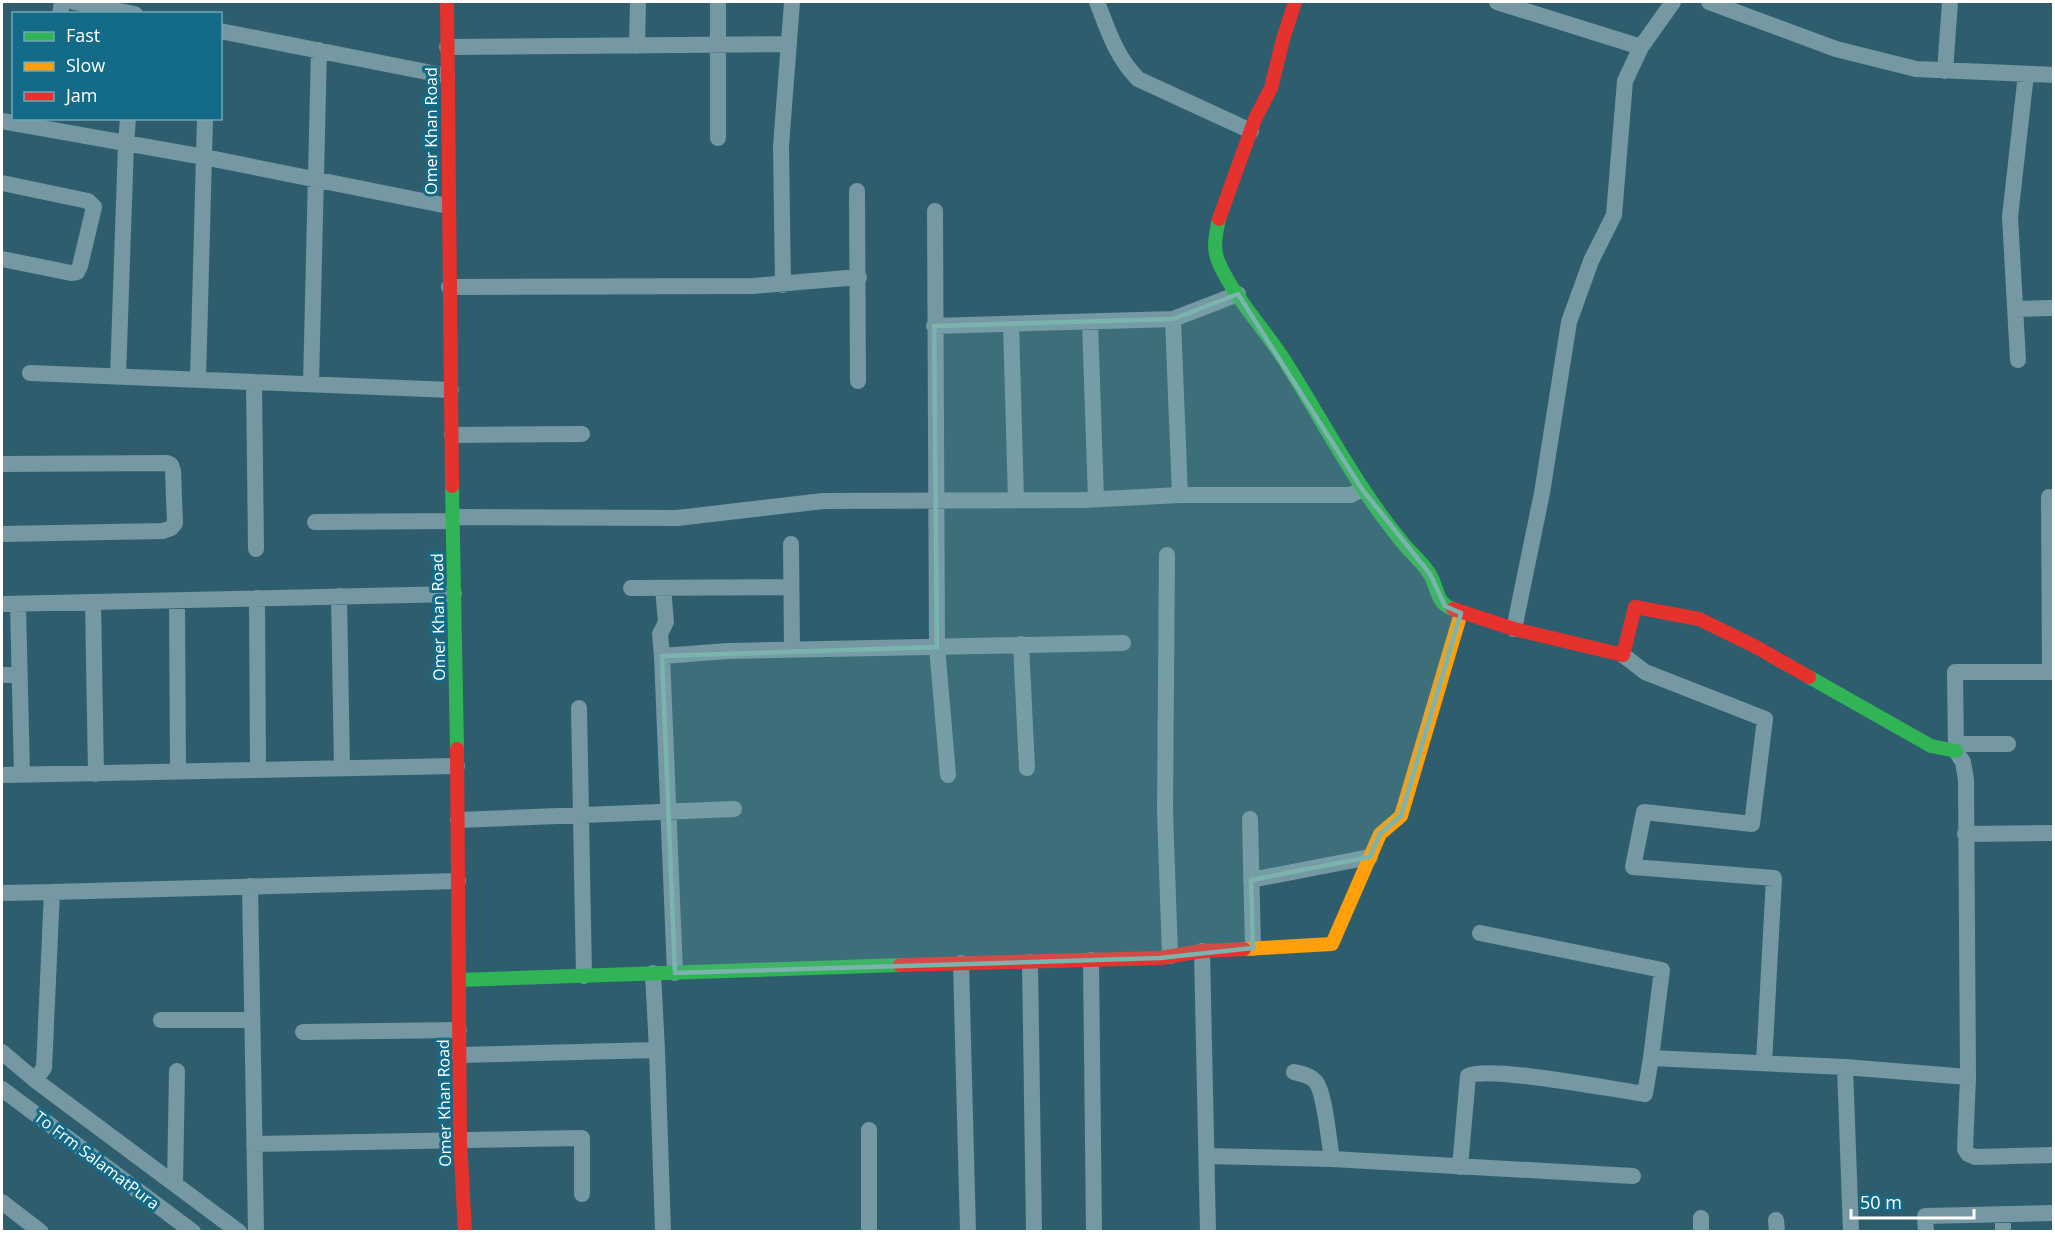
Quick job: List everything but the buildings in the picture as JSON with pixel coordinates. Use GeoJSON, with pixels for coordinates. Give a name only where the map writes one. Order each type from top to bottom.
{"type":"FeatureCollection","features":[{"type":"Feature","properties":{"kind":"street"},"geometry":{"type":"LineString","coordinates":[[74,2],[125,12]]}},
{"type":"Feature","properties":{"kind":"street","name":"Omer Khan Road"},"geometry":{"type":"LineString","coordinates":[[447,2],[460,1141],[465,1232]]}},
{"type":"Feature","properties":{"kind":"street"},"geometry":{"type":"LineString","coordinates":[[637,46],[638,2]]}},
{"type":"Feature","properties":{"kind":"street"},"geometry":{"type":"LineString","coordinates":[[718,2],[718,138]]}},
{"type":"Feature","properties":{"kind":"street"},"geometry":{"type":"LineString","coordinates":[[783,285],[781,146],[792,2]]}},
{"type":"Feature","properties":{"kind":"street"},"geometry":{"type":"LineString","coordinates":[[1096,2],[1118,55],[1126,68],[1138,79],[1251,131]]}},
{"type":"Feature","properties":{"kind":"street"},"geometry":{"type":"LineString","coordinates":[[1295,2],[1271,88],[1251,131],[1219,217],[1214,244],[1218,262],[1282,357],[1362,489],[1396,535],[1430,574],[1440,600],[1445,606],[1514,629],[1623,655],[1645,672],[1765,719],[1752,824],[1644,812],[1633,867],[1774,878],[1764,1063]]}},
{"type":"Feature","properties":{"kind":"street"},"geometry":{"type":"LineString","coordinates":[[1497,2],[1641,47]]}},
{"type":"Feature","properties":{"kind":"street"},"geometry":{"type":"LineString","coordinates":[[1514,629],[1542,493],[1569,322],[1591,261],[1614,215],[1625,81],[1641,47],[1673,2]]}},
{"type":"Feature","properties":{"kind":"street"},"geometry":{"type":"LineString","coordinates":[[1709,2],[1836,49],[1916,69],[2054,75]]}},
{"type":"Feature","properties":{"kind":"street"},"geometry":{"type":"LineString","coordinates":[[1945,71],[1950,2]]}},
{"type":"Feature","properties":{"kind":"street"},"geometry":{"type":"LineString","coordinates":[[222,31],[447,76]]}},
{"type":"Feature","properties":{"kind":"street"},"geometry":{"type":"LineString","coordinates":[[447,47],[789,44]]}},
{"type":"Feature","properties":{"kind":"street"},"geometry":{"type":"LineString","coordinates":[[311,384],[319,50]]}},
{"type":"Feature","properties":{"kind":"street"},"geometry":{"type":"LineString","coordinates":[[2018,360],[2010,217],[2026,74]]}},
{"type":"Feature","properties":{"kind":"street"},"geometry":{"type":"LineString","coordinates":[[118,377],[128,120]]}},
{"type":"Feature","properties":{"kind":"street"},"geometry":{"type":"LineString","coordinates":[[198,380],[205,120]]}},
{"type":"Feature","properties":{"kind":"street"},"geometry":{"type":"LineString","coordinates":[[2,121],[42,124],[126,144],[204,157],[448,206]]}},
{"type":"Feature","properties":{"kind":"street"},"geometry":{"type":"LineString","coordinates":[[2,183],[88,201],[94,207],[80,266],[76,272],[71,273],[2,259]]}},
{"type":"Feature","properties":{"kind":"street"},"geometry":{"type":"LineString","coordinates":[[857,191],[858,381]]}},
{"type":"Feature","properties":{"kind":"street"},"geometry":{"type":"LineString","coordinates":[[935,211],[937,647],[948,775]]}},
{"type":"Feature","properties":{"kind":"street"},"geometry":{"type":"LineString","coordinates":[[449,287],[783,285],[859,277]]}},
{"type":"Feature","properties":{"kind":"street"},"geometry":{"type":"LineString","coordinates":[[934,326],[1173,319],[1238,294]]}},
{"type":"Feature","properties":{"kind":"street"},"geometry":{"type":"LineString","coordinates":[[2015,309],[2054,308]]}},
{"type":"Feature","properties":{"kind":"street"},"geometry":{"type":"LineString","coordinates":[[1173,319],[1180,495]]}},
{"type":"Feature","properties":{"kind":"street"},"geometry":{"type":"LineString","coordinates":[[1090,322],[1096,499]]}},
{"type":"Feature","properties":{"kind":"street"},"geometry":{"type":"LineString","coordinates":[[1011,324],[1016,500]]}},
{"type":"Feature","properties":{"kind":"street"},"geometry":{"type":"LineString","coordinates":[[30,373],[451,390]]}},
{"type":"Feature","properties":{"kind":"street"},"geometry":{"type":"LineString","coordinates":[[254,382],[256,549]]}},
{"type":"Feature","properties":{"kind":"street"},"geometry":{"type":"LineString","coordinates":[[452,435],[582,434]]}},
{"type":"Feature","properties":{"kind":"street"},"geometry":{"type":"LineString","coordinates":[[2,464],[167,463],[171,465],[173,471],[175,523],[164,531],[2,534]]}},
{"type":"Feature","properties":{"kind":"street"},"geometry":{"type":"LineString","coordinates":[[315,522],[677,518],[823,501],[1096,499],[1180,495],[1351,495],[1362,489]]}},
{"type":"Feature","properties":{"kind":"street"},"geometry":{"type":"LineString","coordinates":[[2049,497],[2052,672],[1955,672],[1956,748],[1964,762],[1966,780],[1968,1077],[1965,1149],[1968,1154],[1975,1157],[2054,1155]]}},
{"type":"Feature","properties":{"kind":"street"},"geometry":{"type":"LineString","coordinates":[[791,544],[792,649]]}},
{"type":"Feature","properties":{"kind":"street"},"geometry":{"type":"LineString","coordinates":[[1167,555],[1165,811],[1170,956]]}},
{"type":"Feature","properties":{"kind":"street"},"geometry":{"type":"LineString","coordinates":[[631,588],[791,587]]}},
{"type":"Feature","properties":{"kind":"street"},"geometry":{"type":"LineString","coordinates":[[663,588],[666,622],[660,634],[675,973]]}},
{"type":"Feature","properties":{"kind":"street"},"geometry":{"type":"LineString","coordinates":[[22,775],[20,675],[10,604],[454,594]]}},
{"type":"Feature","properties":{"kind":"street"},"geometry":{"type":"LineString","coordinates":[[339,596],[342,768]]}},
{"type":"Feature","properties":{"kind":"street"},"geometry":{"type":"LineString","coordinates":[[257,598],[258,769]]}},
{"type":"Feature","properties":{"kind":"street"},"geometry":{"type":"LineString","coordinates":[[177,601],[178,771]]}},
{"type":"Feature","properties":{"kind":"street"},"geometry":{"type":"LineString","coordinates":[[93,602],[96,774]]}},
{"type":"Feature","properties":{"kind":"street"},"geometry":{"type":"LineString","coordinates":[[1623,655],[1635,607],[1699,619],[1764,652],[1931,746],[1956,748],[2008,744]]}},
{"type":"Feature","properties":{"kind":"street"},"geometry":{"type":"LineString","coordinates":[[459,980],[1091,960],[1332,944],[1380,834],[1401,816],[1461,613]]}},
{"type":"Feature","properties":{"kind":"street"},"geometry":{"type":"LineString","coordinates":[[662,656],[792,649],[1123,643]]}},
{"type":"Feature","properties":{"kind":"street"},"geometry":{"type":"LineString","coordinates":[[1021,645],[1027,768]]}},
{"type":"Feature","properties":{"kind":"street"},"geometry":{"type":"LineString","coordinates":[[2,675],[20,675]]}},
{"type":"Feature","properties":{"kind":"street"},"geometry":{"type":"LineString","coordinates":[[579,708],[584,976]]}},
{"type":"Feature","properties":{"kind":"street"},"geometry":{"type":"LineString","coordinates":[[2,775],[457,766]]}},
{"type":"Feature","properties":{"kind":"street"},"geometry":{"type":"LineString","coordinates":[[458,820],[734,809]]}},
{"type":"Feature","properties":{"kind":"street"},"geometry":{"type":"LineString","coordinates":[[1250,819],[1253,948]]}},
{"type":"Feature","properties":{"kind":"street"},"geometry":{"type":"LineString","coordinates":[[1965,834],[2054,833]]}},
{"type":"Feature","properties":{"kind":"street"},"geometry":{"type":"LineString","coordinates":[[1251,880],[1370,857]]}},
{"type":"Feature","properties":{"kind":"street"},"geometry":{"type":"LineString","coordinates":[[2,893],[458,881]]}},
{"type":"Feature","properties":{"kind":"street"},"geometry":{"type":"LineString","coordinates":[[250,886],[256,1232]]}},
{"type":"Feature","properties":{"kind":"street"},"geometry":{"type":"LineString","coordinates":[[35,1080],[44,1068],[52,892]]}},
{"type":"Feature","properties":{"kind":"street"},"geometry":{"type":"LineString","coordinates":[[1460,1167],[1466,1080],[1474,1073],[1506,1074],[1645,1094],[1662,970],[1480,933]]}},
{"type":"Feature","properties":{"kind":"street"},"geometry":{"type":"LineString","coordinates":[[1202,951],[1208,1232]]}},
{"type":"Feature","properties":{"kind":"street"},"geometry":{"type":"LineString","coordinates":[[1091,960],[1094,1232]]}},
{"type":"Feature","properties":{"kind":"street"},"geometry":{"type":"LineString","coordinates":[[1030,962],[1034,1232]]}},
{"type":"Feature","properties":{"kind":"street"},"geometry":{"type":"LineString","coordinates":[[961,963],[968,1232]]}},
{"type":"Feature","properties":{"kind":"street"},"geometry":{"type":"LineString","coordinates":[[653,974],[663,1231]]}},
{"type":"Feature","properties":{"kind":"street"},"geometry":{"type":"LineString","coordinates":[[161,1020],[252,1020]]}},
{"type":"Feature","properties":{"kind":"street"},"geometry":{"type":"LineString","coordinates":[[303,1032],[459,1030]]}},
{"type":"Feature","properties":{"kind":"street"},"geometry":{"type":"LineString","coordinates":[[459,1055],[657,1050]]}},
{"type":"Feature","properties":{"kind":"street"},"geometry":{"type":"LineString","coordinates":[[2,1052],[35,1080],[44,1104],[175,1184],[239,1232]]}},
{"type":"Feature","properties":{"kind":"street"},"geometry":{"type":"LineString","coordinates":[[1651,1058],[1845,1067],[1968,1077]]}},
{"type":"Feature","properties":{"kind":"street"},"geometry":{"type":"LineString","coordinates":[[1845,1067],[1851,1232]]}},
{"type":"Feature","properties":{"kind":"street"},"geometry":{"type":"LineString","coordinates":[[175,1184],[177,1071]]}},
{"type":"Feature","properties":{"kind":"street"},"geometry":{"type":"LineString","coordinates":[[1294,1072],[1306,1075],[1316,1082],[1322,1096],[1332,1159]]}},
{"type":"Feature","properties":{"kind":"street","name":"To Frm SalamatPura"},"geometry":{"type":"LineString","coordinates":[[2,1089],[44,1104],[193,1232]]}},
{"type":"Feature","properties":{"kind":"street"},"geometry":{"type":"LineString","coordinates":[[869,1130],[869,1232]]}},
{"type":"Feature","properties":{"kind":"street"},"geometry":{"type":"LineString","coordinates":[[254,1144],[582,1138],[582,1194]]}},
{"type":"Feature","properties":{"kind":"street"},"geometry":{"type":"LineString","coordinates":[[1208,1155],[1332,1159],[1633,1176]]}},
{"type":"Feature","properties":{"kind":"street"},"geometry":{"type":"LineString","coordinates":[[2,1202],[41,1232]]}},
{"type":"Feature","properties":{"kind":"street"},"geometry":{"type":"LineString","coordinates":[[1926,1232],[1925,1216],[2054,1213]]}},
{"type":"Feature","properties":{"kind":"street"},"geometry":{"type":"LineString","coordinates":[[2003,1214],[2003,1232]]}},
{"type":"Feature","properties":{"kind":"street"},"geometry":{"type":"LineString","coordinates":[[2,1219],[24,1219]]}},
{"type":"Feature","properties":{"kind":"highlighted area"},"geometry":{"type":"Polygon","coordinates":[[[1238,294],[1362,489],[1430,574],[1445,606],[1461,613],[1401,816],[1380,834],[1370,857],[1251,880],[1253,948],[1160,958],[675,973],[662,656],[937,647],[934,326],[1173,319],[1238,294]]]}},
{"type":"Feature","properties":{"kind":"traffic: fast"},"geometry":{"type":"LineString","coordinates":[[1219,219],[1215,241],[1216,252],[1219,263],[1232,287],[1283,358],[1373,504],[1427,570],[1443,603],[1453,609]]}},
{"type":"Feature","properties":{"kind":"traffic: fast"},"geometry":{"type":"LineString","coordinates":[[452,486],[457,749]]}},
{"type":"Feature","properties":{"kind":"traffic: fast"},"geometry":{"type":"LineString","coordinates":[[1809,677],[1931,746],[1956,751]]}},
{"type":"Feature","properties":{"kind":"traffic: fast"},"geometry":{"type":"LineString","coordinates":[[459,980],[900,965]]}},
{"type":"Feature","properties":{"kind":"traffic: slow"},"geometry":{"type":"LineString","coordinates":[[1244,949],[1332,944],[1380,834],[1401,816],[1461,613]]}},
{"type":"Feature","properties":{"kind":"traffic: jam"},"geometry":{"type":"LineString","coordinates":[[447,2],[452,486]]}},
{"type":"Feature","properties":{"kind":"traffic: jam"},"geometry":{"type":"LineString","coordinates":[[1219,219],[1255,119],[1271,88],[1295,2]]}},
{"type":"Feature","properties":{"kind":"traffic: jam"},"geometry":{"type":"LineString","coordinates":[[1453,609],[1514,629],[1623,655],[1635,607],[1699,619],[1756,647],[1809,677]]}},
{"type":"Feature","properties":{"kind":"traffic: jam"},"geometry":{"type":"LineString","coordinates":[[457,749],[460,1141],[465,1232]]}},
{"type":"Feature","properties":{"kind":"traffic: jam"},"geometry":{"type":"LineString","coordinates":[[900,965],[1160,958],[1202,951],[1244,949]]}}]}
